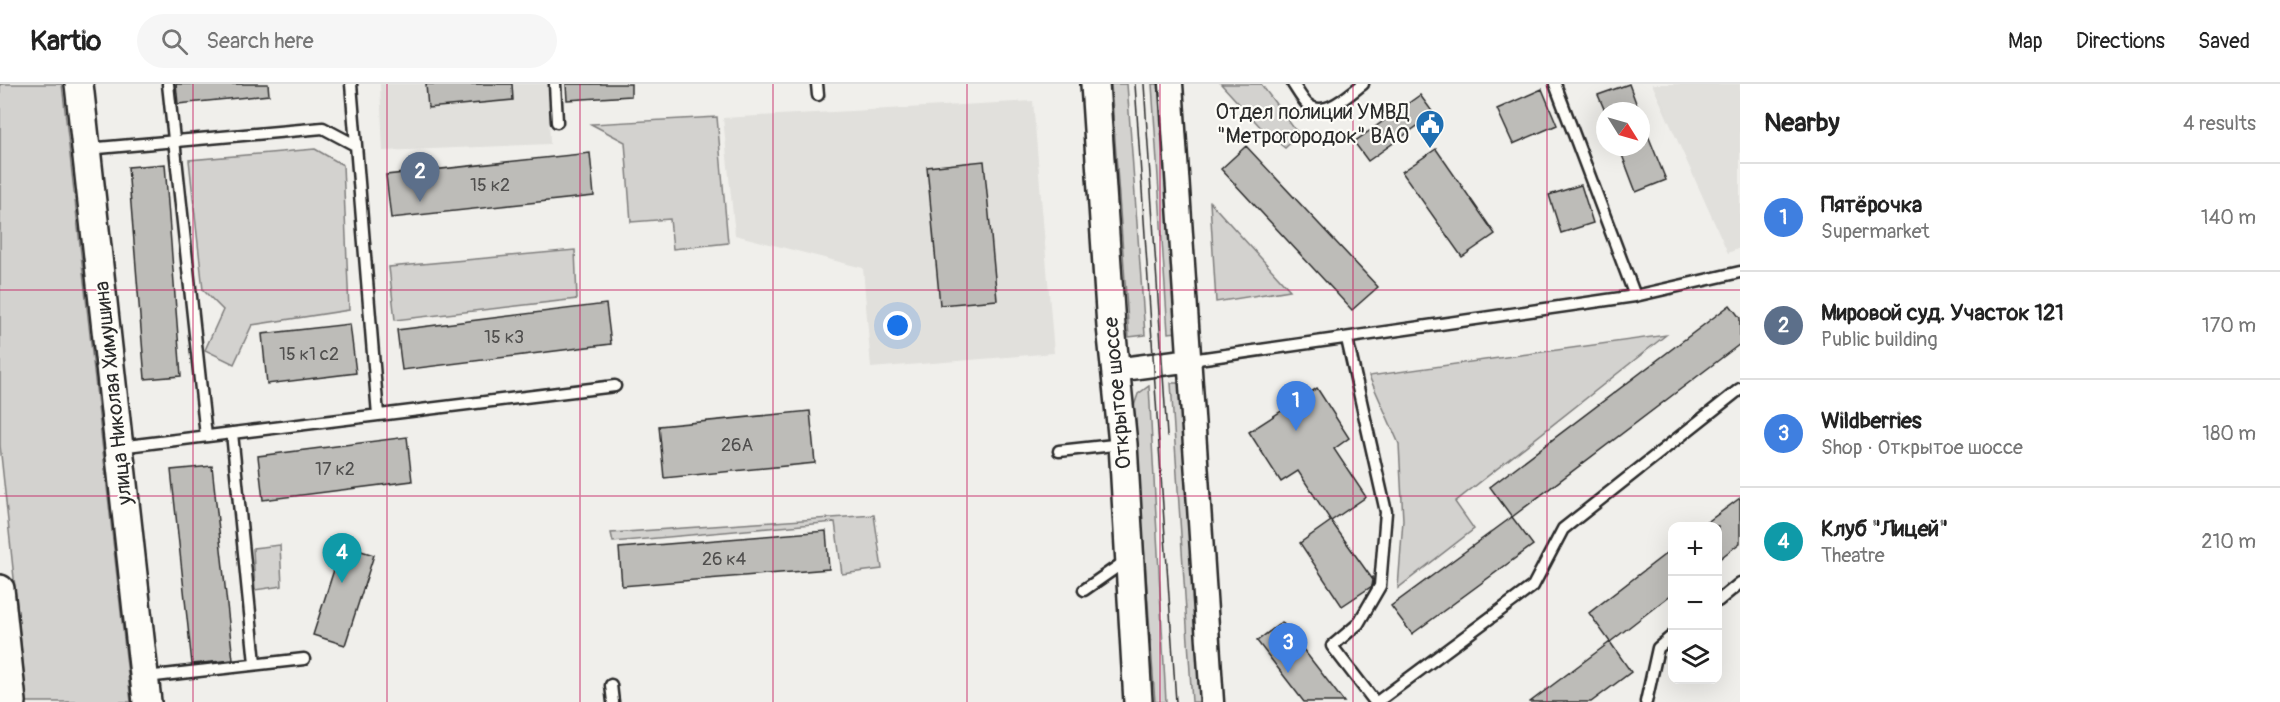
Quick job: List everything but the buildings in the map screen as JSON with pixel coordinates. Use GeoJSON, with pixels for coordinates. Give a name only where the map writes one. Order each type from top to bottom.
{"type":"FeatureCollection","features":[{"type":"Feature","properties":{"kind":"street","name":"улица Николая Химушина"},"geometry":{"type":"LineString","coordinates":[[80,84],[145,690]]}},
{"type":"Feature","properties":{"kind":"street","name":"Открытое шоссе"},"geometry":{"type":"LineString","coordinates":[[1095,84],[1115,370],[1123,444],[1138,702]]}},
{"type":"Feature","properties":{"kind":"street"},"geometry":{"type":"LineString","coordinates":[[1171,84],[1212,702]]}},
{"type":"Feature","properties":{"kind":"street"},"geometry":{"type":"LineString","coordinates":[[1115,370],[1191,360]]}},
{"type":"Feature","properties":{"kind":"street"},"geometry":{"type":"LineString","coordinates":[[0,589],[12,702]]}},
{"type":"Feature","properties":{"kind":"lane"},"geometry":{"type":"LineString","coordinates":[[168,84],[206,436]]}},
{"type":"Feature","properties":{"kind":"lane"},"geometry":{"type":"LineString","coordinates":[[351,84],[378,415]]}},
{"type":"Feature","properties":{"kind":"lane"},"geometry":{"type":"LineString","coordinates":[[555,84],[557,122]]}},
{"type":"Feature","properties":{"kind":"lane"},"geometry":{"type":"LineString","coordinates":[[1293,84],[1308,105],[1318,110],[1329,108],[1363,84]]}},
{"type":"Feature","properties":{"kind":"lane"},"geometry":{"type":"LineString","coordinates":[[1555,84],[1635,297]]}},
{"type":"Feature","properties":{"kind":"lane"},"geometry":{"type":"LineString","coordinates":[[86,149],[323,128],[355,145]]}},
{"type":"Feature","properties":{"kind":"lane"},"geometry":{"type":"LineString","coordinates":[[1191,360],[1635,297],[1740,272]]}},
{"type":"Feature","properties":{"kind":"lane"},"geometry":{"type":"LineString","coordinates":[[1347,339],[1386,512],[1380,585],[1358,624],[1332,646],[1376,702],[1533,586],[1563,529],[1740,389]]}},
{"type":"Feature","properties":{"kind":"lane"},"geometry":{"type":"LineString","coordinates":[[119,447],[615,386]]}},
{"type":"Feature","properties":{"kind":"lane"},"geometry":{"type":"LineString","coordinates":[[232,433],[255,663]]}},
{"type":"Feature","properties":{"kind":"lane"},"geometry":{"type":"LineString","coordinates":[[1059,451],[1123,444]]}},
{"type":"Feature","properties":{"kind":"lane"},"geometry":{"type":"LineString","coordinates":[[1084,590],[1130,558]]}},
{"type":"Feature","properties":{"kind":"lane"},"geometry":{"type":"LineString","coordinates":[[1722,598],[1740,584]]}},
{"type":"Feature","properties":{"kind":"lane"},"geometry":{"type":"LineString","coordinates":[[1646,702],[1658,648],[1668,639]]}},
{"type":"Feature","properties":{"kind":"lane"},"geometry":{"type":"LineString","coordinates":[[145,690],[255,663],[304,659]]}},
{"type":"Feature","properties":{"kind":"lane"},"geometry":{"type":"LineString","coordinates":[[611,685],[613,702]]}},
{"type":"Feature","properties":{"kind":"shaded area"},"geometry":{"type":"Polygon","coordinates":[[[0,84],[62,84],[131,702],[27,702],[0,445],[0,84]]]}},
{"type":"Feature","properties":{"kind":"shaded area"},"geometry":{"type":"Polygon","coordinates":[[[380,84],[548,84],[550,144],[383,151],[380,84]]]}},
{"type":"Feature","properties":{"kind":"shaded area"},"geometry":{"type":"Polygon","coordinates":[[[1111,84],[1127,84],[1145,335],[1129,337],[1111,84]]]}},
{"type":"Feature","properties":{"kind":"shaded area"},"geometry":{"type":"Polygon","coordinates":[[[1152,84],[1162,84],[1178,332],[1168,333],[1152,84]]]}},
{"type":"Feature","properties":{"kind":"shaded area"},"geometry":{"type":"Polygon","coordinates":[[[1221,84],[1261,84],[1299,135],[1285,148],[1265,132],[1221,84]]]}},
{"type":"Feature","properties":{"kind":"shaded area"},"geometry":{"type":"Polygon","coordinates":[[[1652,84],[1740,84],[1740,248],[1728,253],[1652,84]]]}},
{"type":"Feature","properties":{"kind":"shaded area"},"geometry":{"type":"Polygon","coordinates":[[[1033,101],[1054,353],[871,368],[863,268],[735,235],[723,118],[1033,101]]]}},
{"type":"Feature","properties":{"kind":"shaded area"},"geometry":{"type":"Polygon","coordinates":[[[717,117],[728,243],[673,249],[670,219],[631,222],[625,142],[591,124],[717,117]]]}},
{"type":"Feature","properties":{"kind":"shaded area"},"geometry":{"type":"Polygon","coordinates":[[[315,149],[343,165],[349,310],[252,325],[234,364],[205,350],[223,310],[203,290],[189,160],[315,149]]]}},
{"type":"Feature","properties":{"kind":"shaded area"},"geometry":{"type":"Polygon","coordinates":[[[1210,202],[1290,290],[1216,302],[1210,202]]]}},
{"type":"Feature","properties":{"kind":"shaded area"},"geometry":{"type":"Polygon","coordinates":[[[575,250],[577,299],[395,320],[389,267],[575,250]]]}},
{"type":"Feature","properties":{"kind":"shaded area"},"geometry":{"type":"Polygon","coordinates":[[[1666,335],[1455,502],[1474,529],[1398,588],[1403,520],[1399,444],[1369,376],[1666,335]]]}},
{"type":"Feature","properties":{"kind":"shaded area"},"geometry":{"type":"Polygon","coordinates":[[[1171,383],[1178,383],[1182,389],[1203,702],[1192,702],[1171,383]]]}},
{"type":"Feature","properties":{"kind":"shaded area"},"geometry":{"type":"Polygon","coordinates":[[[1149,386],[1166,702],[1155,702],[1134,406],[1138,394],[1149,386]]]}},
{"type":"Feature","properties":{"kind":"shaded area"},"geometry":{"type":"Polygon","coordinates":[[[874,515],[882,569],[842,574],[835,522],[613,542],[611,533],[874,515]]]}},
{"type":"Feature","properties":{"kind":"shaded area"},"geometry":{"type":"Polygon","coordinates":[[[280,545],[282,586],[255,590],[253,548],[280,545]]]}},
{"type":"Feature","properties":{"kind":"tram line"},"geometry":{"type":"LineString","coordinates":[[1135,84],[1176,702]]}},
{"type":"Feature","properties":{"kind":"tram line"},"geometry":{"type":"LineString","coordinates":[[1144,84],[1167,436]]}},
{"type":"Feature","properties":{"kind":"place","name":"Отдел полиции УМВД \"Метрогородок\" ВАО"},"geometry":{"type":"Point","coordinates":[1430,150]}},
{"type":"Feature","properties":{"kind":"place","name":"Мировой суд. Участок 121"},"geometry":{"type":"Point","coordinates":[420,202]}},
{"type":"Feature","properties":{"kind":"place","name":"Пятёрочка"},"geometry":{"type":"Point","coordinates":[1296,431]}},
{"type":"Feature","properties":{"kind":"place","name":"Клуб \"Лицей\""},"geometry":{"type":"Point","coordinates":[342,583]}},
{"type":"Feature","properties":{"kind":"place","name":"Wildberries"},"geometry":{"type":"Point","coordinates":[1288,673]}}]}
